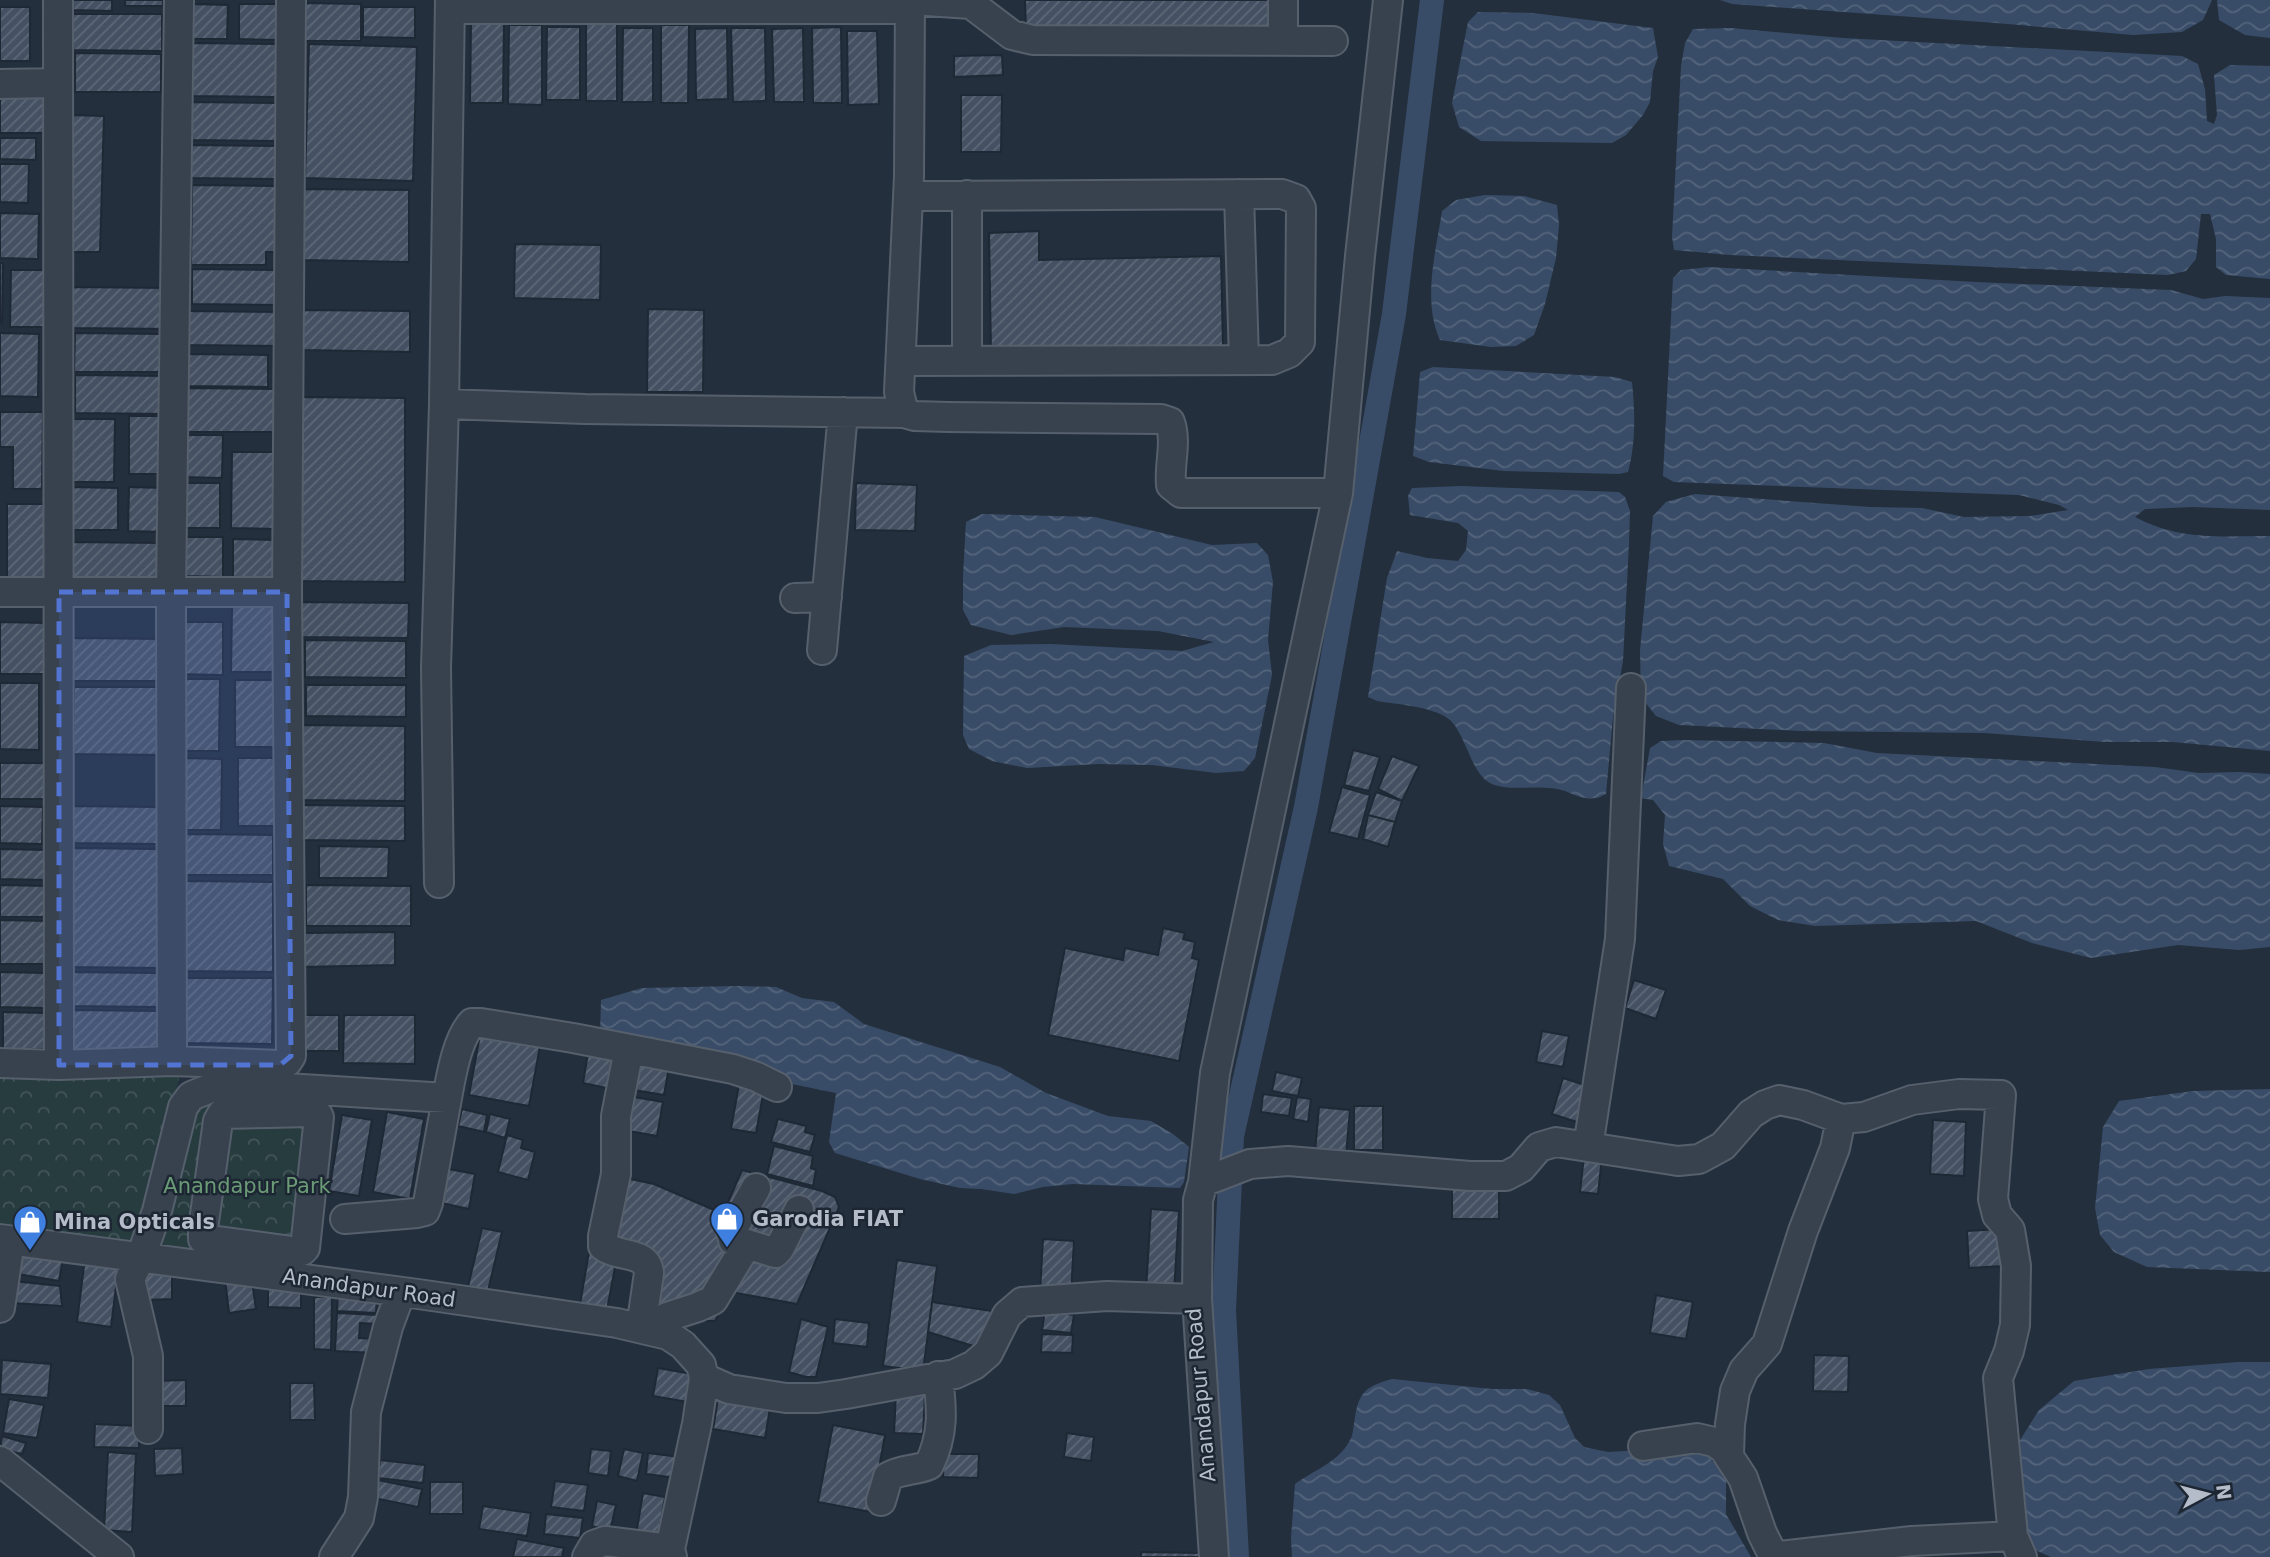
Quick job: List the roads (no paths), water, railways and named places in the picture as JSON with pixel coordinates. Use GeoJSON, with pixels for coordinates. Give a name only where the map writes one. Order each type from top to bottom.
{"type":"FeatureCollection","features":[{"type":"Feature","properties":{"kind":"street"},"geometry":{"type":"LineString","coordinates":[[58,0],[59,1065]]}},
{"type":"Feature","properties":{"kind":"street"},"geometry":{"type":"LineString","coordinates":[[172,1061],[171,592],[179,0]]}},
{"type":"Feature","properties":{"kind":"street"},"geometry":{"type":"LineString","coordinates":[[0,1063],[59,1065],[172,1061],[280,1065],[291,1056],[287,592],[291,0]]}},
{"type":"Feature","properties":{"kind":"street"},"geometry":{"type":"LineString","coordinates":[[1283,0],[1283,41]]}},
{"type":"Feature","properties":{"kind":"street"},"geometry":{"type":"LineString","coordinates":[[1197,1299],[1198,1200],[1212,1179],[1215,1073],[1338,493],[1388,0]]}},
{"type":"Feature","properties":{"kind":"street"},"geometry":{"type":"LineString","coordinates":[[439,883],[436,668],[444,404],[450,4],[971,2],[1012,35],[1034,40],[1333,41]]}},
{"type":"Feature","properties":{"kind":"street"},"geometry":{"type":"LineString","coordinates":[[904,413],[900,392],[909,196],[910,3]]}},
{"type":"Feature","properties":{"kind":"street"},"geometry":{"type":"LineString","coordinates":[[0,84],[58,83]]}},
{"type":"Feature","properties":{"kind":"street"},"geometry":{"type":"LineString","coordinates":[[1239,194],[1244,360]]}},
{"type":"Feature","properties":{"kind":"street"},"geometry":{"type":"LineString","coordinates":[[901,361],[1272,360],[1289,353],[1300,342],[1301,208],[1296,199],[1282,194],[909,196]]}},
{"type":"Feature","properties":{"kind":"street"},"geometry":{"type":"LineString","coordinates":[[967,195],[967,361]]}},
{"type":"Feature","properties":{"kind":"street"},"geometry":{"type":"LineString","coordinates":[[444,404],[585,409],[904,413],[948,417],[1161,419],[1170,422],[1174,432],[1171,485],[1181,493],[1338,493]]}},
{"type":"Feature","properties":{"kind":"street"},"geometry":{"type":"LineString","coordinates":[[822,650],[843,412]]}},
{"type":"Feature","properties":{"kind":"street"},"geometry":{"type":"LineString","coordinates":[[0,592],[287,592]]}},
{"type":"Feature","properties":{"kind":"street"},"geometry":{"type":"LineString","coordinates":[[795,598],[827,597]]}},
{"type":"Feature","properties":{"kind":"street"},"geometry":{"type":"LineString","coordinates":[[1588,1147],[1620,939],[1631,688]]}},
{"type":"Feature","properties":{"kind":"street"},"geometry":{"type":"LineString","coordinates":[[345,1219],[425,1211],[454,1065],[467,1028],[472,1023],[573,1038],[733,1069],[777,1087]]}},
{"type":"Feature","properties":{"kind":"street"},"geometry":{"type":"LineString","coordinates":[[629,1049],[616,1116],[616,1174],[603,1247],[609,1251],[644,1259],[648,1265],[647,1329]]}},
{"type":"Feature","properties":{"kind":"street"},"geometry":{"type":"LineString","coordinates":[[148,1429],[148,1356],[130,1279],[141,1257],[157,1211],[183,1107],[191,1096],[212,1088],[269,1100],[317,1114],[319,1117],[305,1248],[302,1251],[249,1258],[203,1239],[218,1121],[222,1114],[269,1100],[447,1098]]}},
{"type":"Feature","properties":{"kind":"street"},"geometry":{"type":"LineString","coordinates":[[1212,1179],[1250,1164],[1299,1162],[1470,1176],[1506,1176],[1521,1168],[1539,1147],[1556,1142],[1678,1161],[1699,1159],[1723,1146],[1751,1114],[1779,1100],[1803,1105],[1842,1119],[1864,1117],[1924,1098],[1959,1094],[2001,1095],[1993,1199],[1997,1215],[2010,1230],[2015,1266],[2015,1325],[2009,1351],[1998,1378],[2017,1546],[1912,1541],[1780,1556],[1771,1551],[1762,1533],[1743,1478],[1729,1454],[1714,1442],[1697,1438],[1643,1447]]}},
{"type":"Feature","properties":{"kind":"street"},"geometry":{"type":"LineString","coordinates":[[1729,1454],[1735,1391],[1744,1370],[1767,1344],[1803,1231],[1835,1148],[1842,1119]]}},
{"type":"Feature","properties":{"kind":"street"},"geometry":{"type":"LineString","coordinates":[[170,1160],[213,1166]]}},
{"type":"Feature","properties":{"kind":"street"},"geometry":{"type":"LineString","coordinates":[[756,1188],[731,1232],[733,1240],[775,1253],[799,1210]]}},
{"type":"Feature","properties":{"kind":"street","name":"Anandapur Road"},"geometry":{"type":"LineString","coordinates":[[0,1308],[5,1240],[141,1257],[249,1258],[401,1292],[647,1329],[668,1335],[683,1345],[701,1365],[704,1378],[729,1389],[786,1398],[818,1398],[954,1374],[974,1365],[988,1353],[1007,1315],[1022,1302],[1107,1296],[1197,1299],[1214,1557]]}},
{"type":"Feature","properties":{"kind":"street"},"geometry":{"type":"LineString","coordinates":[[647,1329],[676,1312],[713,1300],[747,1244]]}},
{"type":"Feature","properties":{"kind":"street"},"geometry":{"type":"LineString","coordinates":[[334,1557],[359,1518],[363,1497],[366,1412],[388,1326],[401,1292]]}},
{"type":"Feature","properties":{"kind":"street"},"geometry":{"type":"LineString","coordinates":[[881,1501],[888,1477],[898,1471],[914,1472],[929,1465],[937,1448],[943,1417],[938,1376]]}},
{"type":"Feature","properties":{"kind":"street"},"geometry":{"type":"LineString","coordinates":[[587,1557],[594,1545],[605,1541],[671,1553],[704,1378]]}},
{"type":"Feature","properties":{"kind":"street"},"geometry":{"type":"LineString","coordinates":[[0,1461],[119,1557]]}},
{"type":"Feature","properties":{"kind":"water"},"geometry":{"type":"Polygon","coordinates":[[[1720,0],[2212,0],[2203,20],[2182,32],[2133,35],[1732,4],[1720,0]]]}},
{"type":"Feature","properties":{"kind":"water"},"geometry":{"type":"Polygon","coordinates":[[[2217,0],[2270,0],[2270,38],[2245,35],[2219,20],[2217,0]]]}},
{"type":"Feature","properties":{"kind":"water"},"geometry":{"type":"Polygon","coordinates":[[[1478,12],[1533,13],[1653,28],[1658,57],[1653,71],[1650,102],[1643,115],[1626,135],[1612,143],[1481,141],[1459,127],[1452,103],[1468,22],[1478,12]]]}},
{"type":"Feature","properties":{"kind":"water"},"geometry":{"type":"Polygon","coordinates":[[[1731,28],[1843,38],[2182,56],[2198,64],[2205,89],[2207,121],[2214,124],[2217,115],[2214,75],[2230,65],[2270,66],[2270,279],[2226,275],[2216,267],[2216,239],[2210,214],[2201,214],[2196,259],[2186,271],[2168,275],[1730,255],[1674,250],[1672,237],[1681,66],[1685,43],[1693,29],[1731,28]]]}},
{"type":"Feature","properties":{"kind":"water"},"geometry":{"type":"Polygon","coordinates":[[[1485,195],[1524,196],[1557,205],[1559,225],[1556,258],[1545,304],[1534,335],[1516,346],[1491,347],[1440,340],[1435,325],[1432,276],[1442,211],[1456,200],[1485,195]]]}},
{"type":"Feature","properties":{"kind":"water"},"geometry":{"type":"Polygon","coordinates":[[[1709,267],[2171,290],[2203,299],[2225,296],[2270,298],[2270,510],[2193,507],[2145,509],[2135,517],[2184,534],[2270,536],[2270,751],[2173,742],[2105,742],[1985,733],[1801,731],[1679,725],[1656,716],[1641,697],[1640,650],[1653,516],[1666,502],[1695,494],[1870,507],[1922,508],[1964,517],[2030,516],[2068,510],[2059,505],[2019,495],[1674,482],[1663,476],[1673,278],[1681,270],[1709,267]]]}},
{"type":"Feature","properties":{"kind":"water"},"geometry":{"type":"Polygon","coordinates":[[[1433,367],[1615,377],[1632,382],[1634,427],[1628,472],[1504,471],[1429,462],[1413,456],[1420,372],[1433,367]]]}},
{"type":"Feature","properties":{"kind":"water"},"geometry":{"type":"Polygon","coordinates":[[[1461,486],[1619,492],[1625,497],[1630,511],[1623,661],[1613,717],[1606,794],[1600,797],[1580,797],[1556,789],[1507,787],[1490,783],[1478,771],[1450,720],[1426,709],[1368,697],[1387,578],[1397,551],[1458,561],[1466,550],[1468,531],[1458,523],[1410,515],[1408,496],[1412,488],[1461,486]]]}},
{"type":"Feature","properties":{"kind":"water"},"geometry":{"type":"Polygon","coordinates":[[[982,514],[1095,517],[1212,545],[1257,543],[1268,555],[1273,582],[1268,640],[1272,675],[1255,758],[1244,771],[1216,773],[1152,765],[1098,764],[1027,768],[992,761],[969,749],[963,735],[964,656],[991,645],[1051,644],[1182,651],[1214,642],[1158,631],[1064,627],[1011,635],[971,625],[963,610],[966,522],[982,514]]]}},
{"type":"Feature","properties":{"kind":"water"},"geometry":{"type":"Polygon","coordinates":[[[1661,741],[1824,743],[1877,753],[2155,767],[2199,773],[2270,774],[2270,947],[2239,950],[2178,945],[2091,958],[2032,943],[1976,921],[1815,926],[1778,920],[1750,906],[1723,879],[1669,866],[1663,844],[1665,815],[1653,800],[1641,798],[1650,748],[1661,741]]]}},
{"type":"Feature","properties":{"kind":"water"},"geometry":{"type":"Polygon","coordinates":[[[776,987],[802,998],[834,1002],[864,1024],[1000,1067],[1046,1093],[1108,1116],[1151,1121],[1189,1147],[1184,1182],[1180,1188],[1073,1184],[1014,1194],[960,1188],[920,1179],[835,1153],[829,1142],[836,1093],[787,1083],[786,1074],[735,1059],[600,1037],[601,1000],[642,988],[776,987]]]}},
{"type":"Feature","properties":{"kind":"water"},"geometry":{"type":"Polygon","coordinates":[[[2270,1089],[2270,1272],[2147,1267],[2114,1252],[2100,1235],[2095,1208],[2103,1127],[2119,1101],[2193,1091],[2270,1089]]]}},
{"type":"Feature","properties":{"kind":"water"},"geometry":{"type":"Polygon","coordinates":[[[2270,1362],[2270,1557],[2051,1557],[2033,1549],[2023,1530],[2020,1440],[2039,1410],[2074,1381],[2149,1369],[2270,1362]]]}},
{"type":"Feature","properties":{"kind":"water"},"geometry":{"type":"Polygon","coordinates":[[[1392,1379],[1492,1389],[1527,1389],[1549,1395],[1560,1405],[1575,1438],[1584,1447],[1608,1452],[1685,1450],[1708,1456],[1726,1477],[1726,1514],[1751,1557],[1292,1557],[1295,1484],[1326,1465],[1345,1448],[1352,1437],[1357,1406],[1363,1394],[1374,1385],[1392,1379]]]}},
{"type":"Feature","properties":{"kind":"waterway"},"geometry":{"type":"LineString","coordinates":[[1237,1557],[1224,1310],[1232,1136],[1306,807],[1394,314],[1432,0]]}},
{"type":"Feature","properties":{"kind":"place","name":"Garodia FIAT"},"geometry":{"type":"Point","coordinates":[727,1249]}},
{"type":"Feature","properties":{"kind":"place","name":"Mina Opticals"},"geometry":{"type":"Point","coordinates":[30,1252]}},
{"type":"Feature","properties":{"kind":"park label","name":"Anandapur Park"},"geometry":{"type":"Point","coordinates":[247,1186]}}]}
